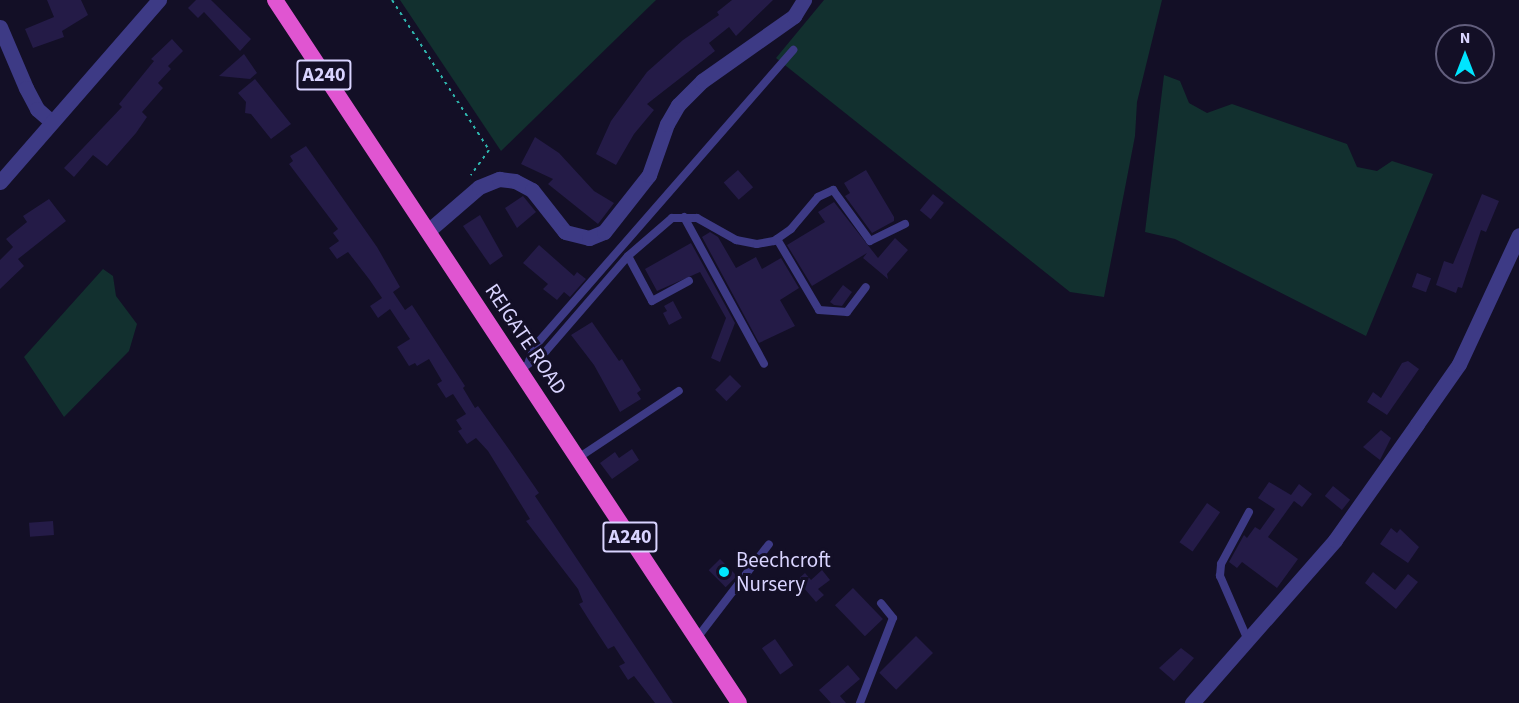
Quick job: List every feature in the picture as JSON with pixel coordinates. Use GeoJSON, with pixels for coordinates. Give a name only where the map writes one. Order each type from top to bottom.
{"type":"FeatureCollection","features":[{"type":"Feature","properties":{"kind":"highway","name":"REIGATE ROAD"},"geometry":{"type":"LineString","coordinates":[[275,0],[428,231],[525,366],[578,458],[739,703]]}},
{"type":"Feature","properties":{"kind":"street"},"geometry":{"type":"LineString","coordinates":[[0,182],[159,0]]}},
{"type":"Feature","properties":{"kind":"street"},"geometry":{"type":"LineString","coordinates":[[428,231],[479,187],[499,179],[515,181],[532,190],[565,232],[589,238],[604,232],[650,175],[667,124],[678,105],[702,81],[794,16],[804,0]]}},
{"type":"Feature","properties":{"kind":"street"},"geometry":{"type":"LineString","coordinates":[[0,27],[37,109],[51,121]]}},
{"type":"Feature","properties":{"kind":"street"},"geometry":{"type":"LineString","coordinates":[[1192,703],[1335,540],[1453,372],[1519,235]]}},
{"type":"Feature","properties":{"kind":"lane"},"geometry":{"type":"LineString","coordinates":[[525,366],[535,346],[793,50]]}},
{"type":"Feature","properties":{"kind":"lane"},"geometry":{"type":"LineString","coordinates":[[525,366],[546,351],[628,256],[672,218],[697,218],[736,240],[757,244],[777,239],[791,229],[824,191],[839,194],[870,241],[905,224]]}},
{"type":"Feature","properties":{"kind":"lane"},"geometry":{"type":"LineString","coordinates":[[684,217],[764,364]]}},
{"type":"Feature","properties":{"kind":"lane"},"geometry":{"type":"LineString","coordinates":[[777,239],[819,310],[847,312],[866,287]]}},
{"type":"Feature","properties":{"kind":"lane"},"geometry":{"type":"LineString","coordinates":[[628,256],[652,301],[689,281]]}},
{"type":"Feature","properties":{"kind":"lane"},"geometry":{"type":"LineString","coordinates":[[578,458],[679,391]]}},
{"type":"Feature","properties":{"kind":"lane"},"geometry":{"type":"LineString","coordinates":[[1247,638],[1220,576],[1221,564],[1249,512]]}},
{"type":"Feature","properties":{"kind":"lane"},"geometry":{"type":"LineString","coordinates":[[697,638],[769,544]]}},
{"type":"Feature","properties":{"kind":"lane"},"geometry":{"type":"LineString","coordinates":[[860,703],[893,618],[881,603]]}},
{"type":"Feature","properties":{"kind":"path"},"geometry":{"type":"LineString","coordinates":[[392,0],[489,150]]}},
{"type":"Feature","properties":{"kind":"green space"},"geometry":{"type":"Polygon","coordinates":[[[400,0],[656,0],[501,151],[400,0]]]}},
{"type":"Feature","properties":{"kind":"green space"},"geometry":{"type":"Polygon","coordinates":[[[824,0],[1162,0],[1137,102],[1135,136],[1104,297],[1070,292],[776,58],[824,0]]]}},
{"type":"Feature","properties":{"kind":"green space"},"geometry":{"type":"Polygon","coordinates":[[[1164,75],[1180,81],[1189,103],[1207,113],[1232,104],[1347,144],[1357,167],[1377,171],[1392,161],[1433,174],[1366,336],[1175,239],[1145,232],[1164,75]]]}},
{"type":"Feature","properties":{"kind":"green space"},"geometry":{"type":"Polygon","coordinates":[[[103,269],[113,276],[116,296],[137,324],[129,351],[64,417],[24,357],[103,269]]]}},
{"type":"Feature","properties":{"kind":"building"},"geometry":{"type":"Polygon","coordinates":[[[47,0],[81,0],[88,15],[62,31],[64,37],[33,48],[25,29],[54,17],[47,0]]]}},
{"type":"Feature","properties":{"kind":"building"},"geometry":{"type":"Polygon","coordinates":[[[196,0],[211,0],[251,39],[240,51],[204,12],[198,18],[188,8],[196,0]]]}},
{"type":"Feature","properties":{"kind":"building"},"geometry":{"type":"Polygon","coordinates":[[[732,0],[773,0],[736,36],[729,27],[709,43],[715,51],[647,104],[654,110],[634,134],[616,165],[596,154],[611,121],[647,72],[683,40],[719,15],[717,12],[732,0]]]}},
{"type":"Feature","properties":{"kind":"building"},"geometry":{"type":"Polygon","coordinates":[[[172,39],[183,51],[168,66],[171,69],[158,83],[163,88],[142,112],[147,117],[136,133],[107,166],[93,155],[74,177],[64,168],[122,107],[119,104],[154,61],[151,59],[172,39]]]}},
{"type":"Feature","properties":{"kind":"building"},"geometry":{"type":"Polygon","coordinates":[[[244,54],[257,73],[250,79],[219,76],[244,54]]]}},
{"type":"Feature","properties":{"kind":"building"},"geometry":{"type":"Polygon","coordinates":[[[255,79],[291,124],[271,139],[251,114],[245,113],[246,102],[238,93],[255,79]]]}},
{"type":"Feature","properties":{"kind":"building"},"geometry":{"type":"Polygon","coordinates":[[[535,137],[559,153],[594,191],[614,203],[598,224],[548,184],[553,179],[521,164],[535,137]]]}},
{"type":"Feature","properties":{"kind":"building"},"geometry":{"type":"Polygon","coordinates":[[[306,146],[377,247],[400,287],[393,292],[405,310],[412,305],[465,386],[463,388],[475,408],[478,406],[539,493],[535,496],[673,703],[655,703],[634,676],[628,680],[619,666],[625,663],[614,646],[608,649],[591,623],[579,604],[583,602],[578,589],[526,521],[530,519],[488,451],[476,438],[467,444],[458,431],[462,429],[456,420],[466,414],[453,394],[446,398],[437,384],[442,381],[429,359],[417,366],[415,363],[409,366],[397,347],[410,339],[390,309],[378,318],[370,306],[382,298],[369,279],[348,252],[337,259],[329,248],[339,241],[333,233],[338,229],[289,164],[293,161],[290,156],[306,146]]]}},
{"type":"Feature","properties":{"kind":"building"},"geometry":{"type":"Polygon","coordinates":[[[738,170],[753,187],[739,200],[724,182],[738,170]]]}},
{"type":"Feature","properties":{"kind":"building"},"geometry":{"type":"Polygon","coordinates":[[[866,170],[894,217],[894,221],[872,233],[845,196],[850,193],[844,183],[866,170]]]}},
{"type":"Feature","properties":{"kind":"building"},"geometry":{"type":"Polygon","coordinates":[[[933,194],[944,203],[931,219],[920,210],[933,194]]]}},
{"type":"Feature","properties":{"kind":"building"},"geometry":{"type":"Polygon","coordinates":[[[1482,194],[1499,201],[1486,232],[1481,230],[1462,288],[1458,287],[1456,293],[1436,285],[1444,261],[1453,264],[1482,194]]]}},
{"type":"Feature","properties":{"kind":"building"},"geometry":{"type":"Polygon","coordinates":[[[523,196],[536,212],[517,228],[505,208],[523,196]]]}},
{"type":"Feature","properties":{"kind":"building"},"geometry":{"type":"Polygon","coordinates":[[[49,199],[66,221],[18,259],[24,266],[0,289],[0,260],[13,247],[6,239],[27,222],[23,216],[49,199]]]}},
{"type":"Feature","properties":{"kind":"building"},"geometry":{"type":"Polygon","coordinates":[[[834,202],[878,258],[895,238],[908,250],[887,274],[888,279],[863,258],[867,253],[812,286],[787,245],[825,222],[818,212],[834,202]]]}},
{"type":"Feature","properties":{"kind":"building"},"geometry":{"type":"Polygon","coordinates":[[[480,215],[503,256],[490,265],[463,226],[480,215]]]}},
{"type":"Feature","properties":{"kind":"building"},"geometry":{"type":"Polygon","coordinates":[[[710,232],[718,237],[736,268],[756,257],[762,269],[781,258],[799,288],[780,300],[795,326],[759,343],[702,237],[710,232]]]}},
{"type":"Feature","properties":{"kind":"building"},"geometry":{"type":"Polygon","coordinates":[[[691,243],[735,323],[720,362],[711,358],[726,318],[700,272],[657,291],[645,269],[691,243]]]}},
{"type":"Feature","properties":{"kind":"building"},"geometry":{"type":"Polygon","coordinates":[[[539,245],[574,276],[577,272],[586,279],[570,297],[564,292],[557,300],[543,289],[548,284],[523,263],[539,245]]]}},
{"type":"Feature","properties":{"kind":"building"},"geometry":{"type":"Polygon","coordinates":[[[1417,273],[1431,278],[1426,292],[1412,287],[1417,273]]]}},
{"type":"Feature","properties":{"kind":"building"},"geometry":{"type":"Polygon","coordinates":[[[843,285],[852,292],[842,306],[834,305],[830,302],[843,285]]]}},
{"type":"Feature","properties":{"kind":"building"},"geometry":{"type":"Polygon","coordinates":[[[673,301],[682,318],[669,325],[663,313],[667,311],[664,306],[673,301]]]}},
{"type":"Feature","properties":{"kind":"building"},"geometry":{"type":"Polygon","coordinates":[[[592,322],[619,361],[622,359],[641,390],[637,393],[641,399],[620,412],[594,365],[571,335],[592,322]]]}},
{"type":"Feature","properties":{"kind":"building"},"geometry":{"type":"Polygon","coordinates":[[[1408,361],[1419,369],[1387,415],[1367,402],[1373,392],[1381,398],[1402,363],[1408,361]]]}},
{"type":"Feature","properties":{"kind":"building"},"geometry":{"type":"Polygon","coordinates":[[[730,375],[741,386],[726,401],[715,390],[730,375]]]}},
{"type":"Feature","properties":{"kind":"building"},"geometry":{"type":"Polygon","coordinates":[[[1381,430],[1391,438],[1380,460],[1363,447],[1381,430]]]}},
{"type":"Feature","properties":{"kind":"building"},"geometry":{"type":"Polygon","coordinates":[[[632,449],[639,460],[612,479],[600,463],[615,452],[619,458],[632,449]]]}},
{"type":"Feature","properties":{"kind":"building"},"geometry":{"type":"Polygon","coordinates":[[[1269,482],[1291,495],[1299,484],[1312,494],[1302,507],[1294,501],[1268,537],[1298,559],[1277,588],[1242,562],[1237,568],[1229,562],[1244,535],[1247,538],[1255,527],[1260,530],[1275,509],[1258,498],[1269,482]]]}},
{"type":"Feature","properties":{"kind":"building"},"geometry":{"type":"Polygon","coordinates":[[[1333,486],[1350,500],[1342,510],[1325,496],[1333,486]]]}},
{"type":"Feature","properties":{"kind":"building"},"geometry":{"type":"Polygon","coordinates":[[[1207,503],[1220,512],[1193,551],[1179,542],[1207,503]]]}},
{"type":"Feature","properties":{"kind":"building"},"geometry":{"type":"Polygon","coordinates":[[[53,521],[54,535],[30,537],[29,523],[53,521]]]}},
{"type":"Feature","properties":{"kind":"building"},"geometry":{"type":"Polygon","coordinates":[[[1391,528],[1397,533],[1400,529],[1419,547],[1408,563],[1380,544],[1391,528]]]}},
{"type":"Feature","properties":{"kind":"building"},"geometry":{"type":"Polygon","coordinates":[[[720,559],[737,576],[726,587],[709,570],[720,559]]]}},
{"type":"Feature","properties":{"kind":"building"},"geometry":{"type":"Polygon","coordinates":[[[822,570],[830,580],[818,589],[824,595],[816,602],[797,580],[805,573],[811,580],[822,570]]]}},
{"type":"Feature","properties":{"kind":"building"},"geometry":{"type":"Polygon","coordinates":[[[1373,572],[1395,590],[1408,574],[1418,582],[1396,609],[1365,583],[1373,572]]]}},
{"type":"Feature","properties":{"kind":"building"},"geometry":{"type":"Polygon","coordinates":[[[853,588],[883,619],[865,636],[835,605],[853,588]]]}},
{"type":"Feature","properties":{"kind":"building"},"geometry":{"type":"Polygon","coordinates":[[[916,636],[933,653],[896,690],[879,673],[916,636]]]}},
{"type":"Feature","properties":{"kind":"building"},"geometry":{"type":"Polygon","coordinates":[[[775,639],[793,665],[780,674],[762,648],[775,639]]]}},
{"type":"Feature","properties":{"kind":"building"},"geometry":{"type":"Polygon","coordinates":[[[1181,648],[1194,658],[1174,681],[1159,668],[1181,648]]]}},
{"type":"Feature","properties":{"kind":"building"},"geometry":{"type":"Polygon","coordinates":[[[848,665],[860,679],[840,696],[846,703],[831,703],[819,690],[848,665]]]}},
{"type":"Feature","properties":{"kind":"place","name":"Beechcroft Nursery"},"geometry":{"type":"Point","coordinates":[724,572]}}]}
